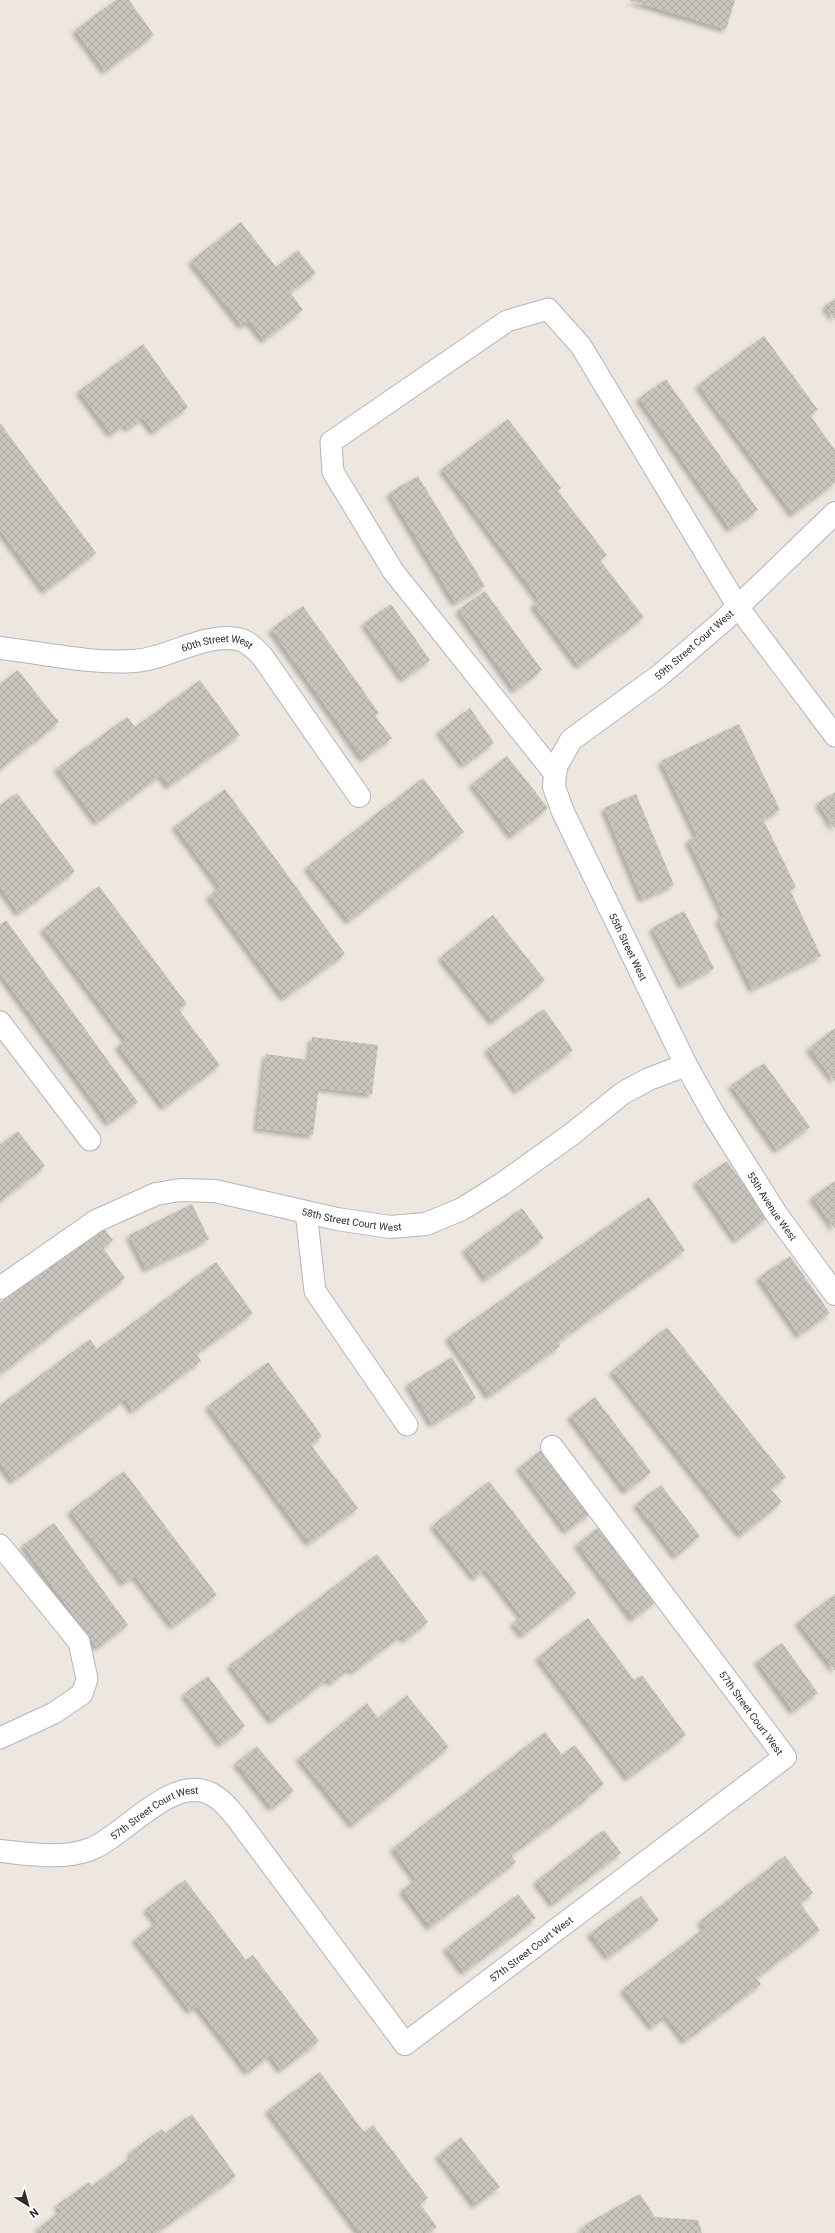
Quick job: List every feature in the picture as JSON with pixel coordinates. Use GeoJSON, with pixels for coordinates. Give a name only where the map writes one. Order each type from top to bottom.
{"type":"FeatureCollection","features":[{"type":"Feature","properties":{"kind":"street","name":"59th Street Court West"},"geometry":{"type":"LineString","coordinates":[[555,774],[557,765],[572,740],[659,676],[738,607],[835,513]]}},
{"type":"Feature","properties":{"kind":"street","name":"60th Street West"},"geometry":{"type":"LineString","coordinates":[[0,648],[93,662],[135,661],[178,651],[214,639],[238,639],[250,644],[262,656],[359,796]]}},
{"type":"Feature","properties":{"kind":"street","name":"55th Street West"},"geometry":{"type":"LineString","coordinates":[[555,774],[554,787],[563,812],[686,1065],[714,1115]]}},
{"type":"Feature","properties":{"kind":"street","name":"58th Street Court West"},"geometry":{"type":"LineString","coordinates":[[0,1288],[96,1221],[156,1194],[180,1190],[215,1191],[337,1220],[390,1227],[426,1224],[462,1209],[502,1184],[572,1134],[623,1093],[649,1079],[686,1065]]}},
{"type":"Feature","properties":{"kind":"street","name":"55th Avenue West"},"geometry":{"type":"LineString","coordinates":[[714,1115],[777,1215],[835,1294]]}},
{"type":"Feature","properties":{"kind":"street","name":"57th Street Court West"},"geometry":{"type":"LineString","coordinates":[[0,1851],[53,1855],[80,1852],[109,1840],[159,1802],[173,1795],[185,1791],[198,1790],[216,1796],[236,1816],[405,2044],[785,1757],[552,1447]]}},
{"type":"Feature","properties":{"kind":"lane"},"geometry":{"type":"LineString","coordinates":[[555,774],[393,571],[333,472],[331,442],[507,321],[548,309],[581,346],[738,607],[835,736]]}},
{"type":"Feature","properties":{"kind":"lane"},"geometry":{"type":"LineString","coordinates":[[0,1022],[90,1140]]}},
{"type":"Feature","properties":{"kind":"lane"},"geometry":{"type":"LineString","coordinates":[[306,1212],[315,1291],[407,1425]]}},
{"type":"Feature","properties":{"kind":"lane"},"geometry":{"type":"LineString","coordinates":[[0,1545],[79,1642],[88,1679],[82,1694],[60,1710],[0,1738]]}},
{"type":"Feature","properties":{"kind":"building"},"geometry":{"type":"Polygon","coordinates":[[[116,0],[129,0],[154,35],[105,71],[75,30],[116,0]]]}},
{"type":"Feature","properties":{"kind":"building"},"geometry":{"type":"Polygon","coordinates":[[[629,0],[735,0],[726,29],[629,0]]]}},
{"type":"Feature","properties":{"kind":"building"},"geometry":{"type":"Polygon","coordinates":[[[241,222],[276,267],[298,250],[316,273],[290,292],[303,310],[264,340],[249,321],[242,326],[191,261],[241,222]]]}},
{"type":"Feature","properties":{"kind":"building"},"geometry":{"type":"Polygon","coordinates":[[[835,298],[835,320],[825,306],[835,298]]]}},
{"type":"Feature","properties":{"kind":"building"},"geometry":{"type":"Polygon","coordinates":[[[764,336],[818,410],[810,415],[835,450],[835,483],[793,514],[698,385],[764,336]]]}},
{"type":"Feature","properties":{"kind":"building"},"geometry":{"type":"Polygon","coordinates":[[[143,344],[188,407],[154,432],[143,418],[128,429],[125,424],[111,434],[79,391],[143,344]]]}},
{"type":"Feature","properties":{"kind":"building"},"geometry":{"type":"Polygon","coordinates":[[[666,379],[758,510],[730,529],[639,398],[666,379]]]}},
{"type":"Feature","properties":{"kind":"building"},"geometry":{"type":"Polygon","coordinates":[[[508,419],[561,488],[558,491],[607,555],[600,560],[644,617],[579,666],[533,605],[539,600],[442,469],[508,419]]]}},
{"type":"Feature","properties":{"kind":"building"},"geometry":{"type":"Polygon","coordinates":[[[0,423],[96,553],[45,591],[0,530],[0,423]]]}},
{"type":"Feature","properties":{"kind":"building"},"geometry":{"type":"Polygon","coordinates":[[[418,476],[485,586],[455,603],[389,493],[418,476]]]}},
{"type":"Feature","properties":{"kind":"building"},"geometry":{"type":"Polygon","coordinates":[[[485,591],[542,670],[515,690],[458,610],[485,591]]]}},
{"type":"Feature","properties":{"kind":"building"},"geometry":{"type":"Polygon","coordinates":[[[391,604],[430,660],[403,679],[364,623],[391,604]]]}},
{"type":"Feature","properties":{"kind":"building"},"geometry":{"type":"Polygon","coordinates":[[[303,606],[379,713],[375,716],[392,738],[363,759],[271,629],[303,606]]]}},
{"type":"Feature","properties":{"kind":"building"},"geometry":{"type":"Polygon","coordinates":[[[18,670],[59,722],[0,769],[0,684],[18,670]]]}},
{"type":"Feature","properties":{"kind":"building"},"geometry":{"type":"Polygon","coordinates":[[[200,680],[240,735],[169,786],[161,775],[97,822],[57,768],[127,717],[135,727],[200,680]]]}},
{"type":"Feature","properties":{"kind":"building"},"geometry":{"type":"Polygon","coordinates":[[[470,708],[494,743],[464,765],[439,731],[470,708]]]}},
{"type":"Feature","properties":{"kind":"building"},"geometry":{"type":"Polygon","coordinates":[[[739,724],[780,810],[763,819],[796,887],[790,890],[821,956],[752,989],[718,919],[724,916],[688,840],[697,836],[661,761],[739,724]]]}},
{"type":"Feature","properties":{"kind":"building"},"geometry":{"type":"Polygon","coordinates":[[[507,756],[548,808],[512,836],[472,784],[507,756]]]}},
{"type":"Feature","properties":{"kind":"building"},"geometry":{"type":"Polygon","coordinates":[[[423,778],[464,832],[349,921],[307,867],[423,778]]]}},
{"type":"Feature","properties":{"kind":"building"},"geometry":{"type":"Polygon","coordinates":[[[225,789],[345,954],[284,998],[209,896],[220,887],[175,826],[225,789]]]}},
{"type":"Feature","properties":{"kind":"building"},"geometry":{"type":"Polygon","coordinates":[[[835,792],[835,829],[818,803],[835,792]]]}},
{"type":"Feature","properties":{"kind":"building"},"geometry":{"type":"Polygon","coordinates":[[[17,793],[75,871],[19,913],[0,887],[0,805],[17,793]]]}},
{"type":"Feature","properties":{"kind":"building"},"geometry":{"type":"Polygon","coordinates":[[[636,794],[674,885],[642,899],[604,808],[636,794]]]}},
{"type":"Feature","properties":{"kind":"building"},"geometry":{"type":"Polygon","coordinates":[[[99,886],[187,1004],[179,1010],[220,1065],[164,1107],[118,1046],[126,1040],[43,929],[99,886]]]}},
{"type":"Feature","properties":{"kind":"building"},"geometry":{"type":"Polygon","coordinates":[[[684,911],[714,968],[682,985],[652,928],[684,911]]]}},
{"type":"Feature","properties":{"kind":"building"},"geometry":{"type":"Polygon","coordinates":[[[493,915],[545,980],[493,1022],[441,957],[493,915]]]}},
{"type":"Feature","properties":{"kind":"building"},"geometry":{"type":"Polygon","coordinates":[[[6,920],[138,1102],[109,1123],[0,973],[0,925],[6,920]]]}},
{"type":"Feature","properties":{"kind":"building"},"geometry":{"type":"Polygon","coordinates":[[[544,1009],[573,1050],[517,1091],[487,1049],[544,1009]]]}},
{"type":"Feature","properties":{"kind":"building"},"geometry":{"type":"Polygon","coordinates":[[[835,1028],[835,1082],[809,1048],[835,1028]]]}},
{"type":"Feature","properties":{"kind":"building"},"geometry":{"type":"Polygon","coordinates":[[[312,1037],[378,1045],[372,1094],[319,1088],[313,1135],[257,1128],[266,1054],[309,1060],[312,1037]]]}},
{"type":"Feature","properties":{"kind":"building"},"geometry":{"type":"Polygon","coordinates":[[[764,1063],[810,1127],[777,1150],[731,1085],[764,1063]]]}},
{"type":"Feature","properties":{"kind":"building"},"geometry":{"type":"Polygon","coordinates":[[[18,1131],[45,1166],[0,1201],[0,1145],[18,1131]]]}},
{"type":"Feature","properties":{"kind":"building"},"geometry":{"type":"Polygon","coordinates":[[[727,1161],[767,1218],[736,1240],[696,1182],[727,1161]]]}},
{"type":"Feature","properties":{"kind":"building"},"geometry":{"type":"Polygon","coordinates":[[[835,1181],[835,1229],[812,1197],[835,1181]]]}},
{"type":"Feature","properties":{"kind":"building"},"geometry":{"type":"Polygon","coordinates":[[[649,1197],[685,1250],[558,1342],[560,1346],[489,1396],[448,1337],[649,1197]]]}},
{"type":"Feature","properties":{"kind":"building"},"geometry":{"type":"Polygon","coordinates":[[[192,1204],[209,1239],[146,1269],[129,1235],[192,1204]]]}},
{"type":"Feature","properties":{"kind":"building"},"geometry":{"type":"Polygon","coordinates":[[[522,1208],[544,1238],[486,1279],[465,1249],[522,1208]]]}},
{"type":"Feature","properties":{"kind":"building"},"geometry":{"type":"Polygon","coordinates":[[[100,1224],[113,1240],[103,1248],[125,1278],[0,1374],[0,1303],[72,1248],[100,1224]]]}},
{"type":"Feature","properties":{"kind":"building"},"geometry":{"type":"Polygon","coordinates":[[[790,1256],[830,1313],[799,1335],[759,1277],[790,1256]]]}},
{"type":"Feature","properties":{"kind":"building"},"geometry":{"type":"Polygon","coordinates":[[[216,1262],[253,1313],[196,1354],[201,1361],[133,1411],[125,1399],[13,1481],[0,1463],[0,1405],[90,1339],[97,1349],[216,1262]]]}},
{"type":"Feature","properties":{"kind":"building"},"geometry":{"type":"Polygon","coordinates":[[[667,1327],[786,1477],[771,1489],[782,1502],[741,1535],[612,1371],[667,1327]]]}},
{"type":"Feature","properties":{"kind":"building"},"geometry":{"type":"Polygon","coordinates":[[[452,1357],[476,1398],[432,1424],[408,1384],[452,1357]]]}},
{"type":"Feature","properties":{"kind":"building"},"geometry":{"type":"Polygon","coordinates":[[[268,1362],[322,1436],[311,1445],[358,1508],[309,1543],[208,1406],[268,1362]]]}},
{"type":"Feature","properties":{"kind":"building"},"geometry":{"type":"Polygon","coordinates":[[[595,1397],[651,1472],[626,1491],[570,1416],[595,1397]]]}},
{"type":"Feature","properties":{"kind":"building"},"geometry":{"type":"Polygon","coordinates":[[[544,1448],[591,1513],[566,1531],[519,1467],[544,1448]]]}},
{"type":"Feature","properties":{"kind":"building"},"geometry":{"type":"Polygon","coordinates":[[[124,1471],[217,1595],[173,1626],[135,1576],[124,1583],[70,1511],[124,1471]]]}},
{"type":"Feature","properties":{"kind":"building"},"geometry":{"type":"Polygon","coordinates":[[[489,1481],[576,1593],[523,1635],[513,1623],[522,1617],[485,1569],[475,1578],[433,1525],[489,1481]]]}},
{"type":"Feature","properties":{"kind":"building"},"geometry":{"type":"Polygon","coordinates":[[[661,1485],[700,1536],[676,1556],[636,1504],[661,1485]]]}},
{"type":"Feature","properties":{"kind":"building"},"geometry":{"type":"Polygon","coordinates":[[[54,1523],[128,1625],[97,1648],[23,1545],[54,1523]]]}},
{"type":"Feature","properties":{"kind":"building"},"geometry":{"type":"Polygon","coordinates":[[[600,1526],[657,1600],[633,1619],[577,1544],[600,1526]]]}},
{"type":"Feature","properties":{"kind":"building"},"geometry":{"type":"Polygon","coordinates":[[[377,1554],[428,1622],[405,1640],[402,1635],[353,1672],[350,1668],[331,1683],[328,1679],[272,1721],[230,1665],[377,1554]]]}},
{"type":"Feature","properties":{"kind":"building"},"geometry":{"type":"Polygon","coordinates":[[[835,1594],[835,1671],[798,1622],[835,1594]]]}},
{"type":"Feature","properties":{"kind":"building"},"geometry":{"type":"Polygon","coordinates":[[[588,1618],[634,1680],[642,1675],[686,1735],[628,1778],[538,1657],[588,1618]]]}},
{"type":"Feature","properties":{"kind":"building"},"geometry":{"type":"Polygon","coordinates":[[[782,1643],[818,1693],[793,1711],[757,1661],[782,1643]]]}},
{"type":"Feature","properties":{"kind":"building"},"geometry":{"type":"Polygon","coordinates":[[[208,1676],[245,1726],[221,1744],[184,1694],[208,1676]]]}},
{"type":"Feature","properties":{"kind":"building"},"geometry":{"type":"Polygon","coordinates":[[[407,1695],[449,1747],[353,1825],[299,1758],[367,1703],[378,1718],[407,1695]]]}},
{"type":"Feature","properties":{"kind":"building"},"geometry":{"type":"Polygon","coordinates":[[[545,1732],[562,1755],[575,1745],[604,1784],[587,1796],[588,1798],[511,1855],[516,1862],[430,1927],[402,1890],[416,1879],[393,1848],[545,1732]]]}},
{"type":"Feature","properties":{"kind":"building"},"geometry":{"type":"Polygon","coordinates":[[[257,1746],[294,1791],[272,1808],[236,1763],[257,1746]]]}},
{"type":"Feature","properties":{"kind":"building"},"geometry":{"type":"Polygon","coordinates":[[[604,1830],[621,1853],[553,1904],[536,1881],[604,1830]]]}},
{"type":"Feature","properties":{"kind":"building"},"geometry":{"type":"Polygon","coordinates":[[[785,1856],[813,1893],[800,1903],[820,1930],[756,1978],[761,1984],[685,2041],[666,2016],[652,2027],[623,1989],[705,1928],[700,1921],[785,1856]]]}},
{"type":"Feature","properties":{"kind":"building"},"geometry":{"type":"Polygon","coordinates":[[[185,1880],[246,1960],[253,1955],[319,2041],[281,2070],[270,2055],[248,2072],[197,2006],[190,2011],[135,1939],[157,1922],[146,1909],[185,1880]]]}},
{"type":"Feature","properties":{"kind":"building"},"geometry":{"type":"Polygon","coordinates":[[[518,1894],[536,1918],[464,1972],[446,1948],[518,1894]]]}},
{"type":"Feature","properties":{"kind":"building"},"geometry":{"type":"Polygon","coordinates":[[[641,1896],[659,1920],[608,1957],[590,1933],[641,1896]]]}},
{"type":"Feature","properties":{"kind":"building"},"geometry":{"type":"Polygon","coordinates":[[[320,2072],[364,2132],[373,2125],[428,2198],[420,2204],[437,2227],[429,2233],[360,2233],[268,2110],[320,2072]]]}},
{"type":"Feature","properties":{"kind":"building"},"geometry":{"type":"Polygon","coordinates":[[[192,2114],[236,2176],[156,2233],[42,2233],[38,2228],[61,2211],[57,2205],[89,2182],[92,2186],[133,2156],[130,2152],[162,2129],[165,2133],[192,2114]]]}},
{"type":"Feature","properties":{"kind":"building"},"geometry":{"type":"Polygon","coordinates":[[[461,2137],[500,2187],[475,2205],[438,2155],[461,2137]]]}},
{"type":"Feature","properties":{"kind":"building"},"geometry":{"type":"Polygon","coordinates":[[[640,2194],[655,2217],[698,2220],[702,2233],[579,2233],[586,2224],[640,2194]]]}}]}
